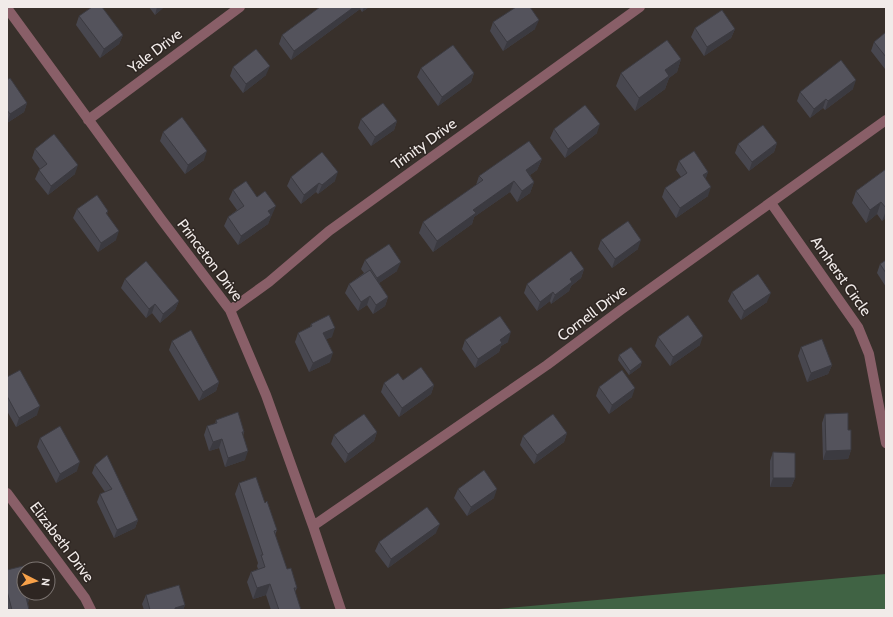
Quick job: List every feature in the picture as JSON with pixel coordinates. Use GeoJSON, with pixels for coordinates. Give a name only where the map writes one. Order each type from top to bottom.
{"type":"FeatureCollection","features":[{"type":"Feature","properties":{"kind":"street","name":"Yale Drive"},"geometry":{"type":"LineString","coordinates":[[88,120],[240,7]]}},
{"type":"Feature","properties":{"kind":"street","name":"Trinity Drive"},"geometry":{"type":"LineString","coordinates":[[230,310],[269,282],[329,231],[640,7]]}},
{"type":"Feature","properties":{"kind":"street","name":"Princeton Drive"},"geometry":{"type":"LineString","coordinates":[[7,8],[88,120],[230,310],[267,398],[313,526],[341,610]]}},
{"type":"Feature","properties":{"kind":"street","name":"Cornell Drive"},"geometry":{"type":"LineString","coordinates":[[313,526],[547,365],[622,309],[886,120]]}},
{"type":"Feature","properties":{"kind":"street","name":"Amherst Circle"},"geometry":{"type":"LineString","coordinates":[[771,203],[858,328],[869,354],[886,443]]}},
{"type":"Feature","properties":{"kind":"street","name":"Elizabeth Drive"},"geometry":{"type":"LineString","coordinates":[[7,493],[85,598],[91,610]]}},
{"type":"Feature","properties":{"kind":"green space"},"geometry":{"type":"Polygon","coordinates":[[[886,574],[886,610],[487,610],[886,574]]]}},
{"type":"Feature","properties":{"kind":"building"},"geometry":{"type":"Polygon","coordinates":[[[92,7],[102,7],[123,35],[104,49],[79,16],[92,7]]]}},
{"type":"Feature","properties":{"kind":"building"},"geometry":{"type":"Polygon","coordinates":[[[320,7],[354,7],[294,51],[282,35],[320,7]]]}},
{"type":"Feature","properties":{"kind":"building"},"geometry":{"type":"Polygon","coordinates":[[[516,7],[530,7],[539,20],[507,42],[493,22],[516,7]]]}},
{"type":"Feature","properties":{"kind":"building"},"geometry":{"type":"Polygon","coordinates":[[[722,10],[735,29],[707,47],[695,28],[722,10]]]}},
{"type":"Feature","properties":{"kind":"building"},"geometry":{"type":"Polygon","coordinates":[[[886,32],[886,57],[874,42],[886,32]]]}},
{"type":"Feature","properties":{"kind":"building"},"geometry":{"type":"Polygon","coordinates":[[[667,40],[681,59],[665,70],[669,76],[639,98],[621,73],[667,40]]]}},
{"type":"Feature","properties":{"kind":"building"},"geometry":{"type":"Polygon","coordinates":[[[453,45],[474,73],[442,97],[421,68],[453,45]]]}},
{"type":"Feature","properties":{"kind":"building"},"geometry":{"type":"Polygon","coordinates":[[[256,49],[270,66],[246,84],[233,67],[256,49]]]}},
{"type":"Feature","properties":{"kind":"building"},"geometry":{"type":"Polygon","coordinates":[[[841,60],[856,80],[828,101],[826,99],[814,109],[800,92],[841,60]]]}},
{"type":"Feature","properties":{"kind":"building"},"geometry":{"type":"Polygon","coordinates":[[[10,78],[27,103],[10,114],[7,110],[7,80],[10,78]]]}},
{"type":"Feature","properties":{"kind":"building"},"geometry":{"type":"Polygon","coordinates":[[[383,103],[397,121],[375,137],[361,119],[383,103]]]}},
{"type":"Feature","properties":{"kind":"building"},"geometry":{"type":"Polygon","coordinates":[[[585,105],[600,124],[568,149],[554,129],[585,105]]]}},
{"type":"Feature","properties":{"kind":"building"},"geometry":{"type":"Polygon","coordinates":[[[182,117],[207,151],[188,165],[163,132],[182,117]]]}},
{"type":"Feature","properties":{"kind":"building"},"geometry":{"type":"Polygon","coordinates":[[[763,125],[777,143],[752,162],[738,144],[763,125]]]}},
{"type":"Feature","properties":{"kind":"building"},"geometry":{"type":"Polygon","coordinates":[[[54,134],[78,165],[51,186],[39,170],[47,164],[35,149],[54,134]]]}},
{"type":"Feature","properties":{"kind":"building"},"geometry":{"type":"Polygon","coordinates":[[[529,141],[542,159],[526,170],[534,182],[522,191],[514,181],[473,210],[476,213],[437,241],[423,222],[483,180],[479,176],[529,141]]]}},
{"type":"Feature","properties":{"kind":"building"},"geometry":{"type":"Polygon","coordinates":[[[694,151],[708,172],[703,175],[711,187],[680,208],[665,188],[687,173],[679,161],[694,151]]]}},
{"type":"Feature","properties":{"kind":"building"},"geometry":{"type":"Polygon","coordinates":[[[322,152],[338,172],[322,185],[319,183],[304,195],[291,177],[322,152]]]}},
{"type":"Feature","properties":{"kind":"building"},"geometry":{"type":"Polygon","coordinates":[[[886,169],[886,208],[881,202],[870,210],[856,191],[886,169]]]}},
{"type":"Feature","properties":{"kind":"building"},"geometry":{"type":"Polygon","coordinates":[[[246,181],[257,197],[265,191],[276,206],[268,211],[271,215],[241,236],[228,217],[244,206],[233,190],[246,181]]]}},
{"type":"Feature","properties":{"kind":"building"},"geometry":{"type":"Polygon","coordinates":[[[97,195],[108,211],[106,213],[119,231],[101,243],[77,209],[97,195]]]}},
{"type":"Feature","properties":{"kind":"building"},"geometry":{"type":"Polygon","coordinates":[[[628,221],[641,240],[615,259],[601,240],[628,221]]]}},
{"type":"Feature","properties":{"kind":"building"},"geometry":{"type":"Polygon","coordinates":[[[389,244],[401,262],[377,278],[365,260],[389,244]]]}},
{"type":"Feature","properties":{"kind":"building"},"geometry":{"type":"Polygon","coordinates":[[[571,251],[584,269],[570,279],[572,282],[555,295],[553,292],[540,302],[527,284],[571,251]]]}},
{"type":"Feature","properties":{"kind":"building"},"geometry":{"type":"Polygon","coordinates":[[[886,260],[886,273],[880,264],[886,260]]]}},
{"type":"Feature","properties":{"kind":"building"},"geometry":{"type":"Polygon","coordinates":[[[146,261],[179,301],[163,314],[155,304],[149,309],[125,279],[146,261]]]}},
{"type":"Feature","properties":{"kind":"building"},"geometry":{"type":"Polygon","coordinates":[[[370,270],[388,297],[376,305],[370,296],[361,302],[349,284],[370,270]]]}},
{"type":"Feature","properties":{"kind":"building"},"geometry":{"type":"Polygon","coordinates":[[[758,274],[771,293],[744,311],[732,292],[758,274]]]}},
{"type":"Feature","properties":{"kind":"building"},"geometry":{"type":"Polygon","coordinates":[[[329,315],[335,328],[323,333],[333,353],[313,363],[298,333],[312,326],[311,324],[329,315]]]}},
{"type":"Feature","properties":{"kind":"building"},"geometry":{"type":"Polygon","coordinates":[[[688,315],[703,336],[673,357],[658,337],[688,315]]]}},
{"type":"Feature","properties":{"kind":"building"},"geometry":{"type":"Polygon","coordinates":[[[500,316],[511,332],[500,340],[502,343],[478,359],[465,340],[500,316]]]}},
{"type":"Feature","properties":{"kind":"building"},"geometry":{"type":"Polygon","coordinates":[[[191,330],[219,382],[203,392],[172,341],[191,330]]]}},
{"type":"Feature","properties":{"kind":"building"},"geometry":{"type":"Polygon","coordinates":[[[822,339],[832,365],[811,373],[801,347],[822,339]]]}},
{"type":"Feature","properties":{"kind":"building"},"geometry":{"type":"Polygon","coordinates":[[[631,347],[642,362],[630,371],[619,355],[631,347]]]}},
{"type":"Feature","properties":{"kind":"building"},"geometry":{"type":"Polygon","coordinates":[[[421,367],[434,385],[402,408],[384,383],[398,373],[403,380],[421,367]]]}},
{"type":"Feature","properties":{"kind":"building"},"geometry":{"type":"Polygon","coordinates":[[[20,370],[40,406],[19,418],[7,396],[7,377],[20,370]]]}},
{"type":"Feature","properties":{"kind":"building"},"geometry":{"type":"Polygon","coordinates":[[[622,370],[635,388],[612,405],[599,387],[622,370]]]}},
{"type":"Feature","properties":{"kind":"building"},"geometry":{"type":"Polygon","coordinates":[[[238,412],[248,451],[228,458],[222,439],[213,442],[207,426],[217,423],[216,420],[238,412]]]}},
{"type":"Feature","properties":{"kind":"building"},"geometry":{"type":"Polygon","coordinates":[[[848,413],[848,430],[851,430],[851,450],[826,451],[825,414],[848,413]]]}},
{"type":"Feature","properties":{"kind":"building"},"geometry":{"type":"Polygon","coordinates":[[[364,414],[377,432],[348,454],[334,435],[364,414]]]}},
{"type":"Feature","properties":{"kind":"building"},"geometry":{"type":"Polygon","coordinates":[[[553,414],[567,433],[537,455],[523,436],[553,414]]]}},
{"type":"Feature","properties":{"kind":"building"},"geometry":{"type":"Polygon","coordinates":[[[60,426],[80,462],[60,474],[40,438],[60,426]]]}},
{"type":"Feature","properties":{"kind":"building"},"geometry":{"type":"Polygon","coordinates":[[[773,452],[795,453],[795,478],[773,478],[773,452]]]}},
{"type":"Feature","properties":{"kind":"building"},"geometry":{"type":"Polygon","coordinates":[[[107,455],[138,520],[117,530],[100,494],[112,489],[95,465],[107,455]]]}},
{"type":"Feature","properties":{"kind":"building"},"geometry":{"type":"Polygon","coordinates":[[[484,470],[497,489],[471,507],[458,489],[484,470]]]}},
{"type":"Feature","properties":{"kind":"building"},"geometry":{"type":"Polygon","coordinates":[[[256,477],[265,503],[267,501],[277,530],[274,531],[287,569],[291,568],[297,588],[294,588],[301,610],[279,610],[270,584],[257,588],[251,572],[265,567],[261,555],[263,555],[239,483],[256,477]]]}},
{"type":"Feature","properties":{"kind":"building"},"geometry":{"type":"Polygon","coordinates":[[[427,507],[440,524],[391,559],[379,542],[427,507]]]}},
{"type":"Feature","properties":{"kind":"building"},"geometry":{"type":"Polygon","coordinates":[[[16,568],[16,601],[27,601],[29,610],[12,610],[7,591],[7,570],[16,568]]]}},
{"type":"Feature","properties":{"kind":"building"},"geometry":{"type":"Polygon","coordinates":[[[179,585],[185,605],[175,608],[175,610],[150,610],[146,595],[179,585]]]}}]}
